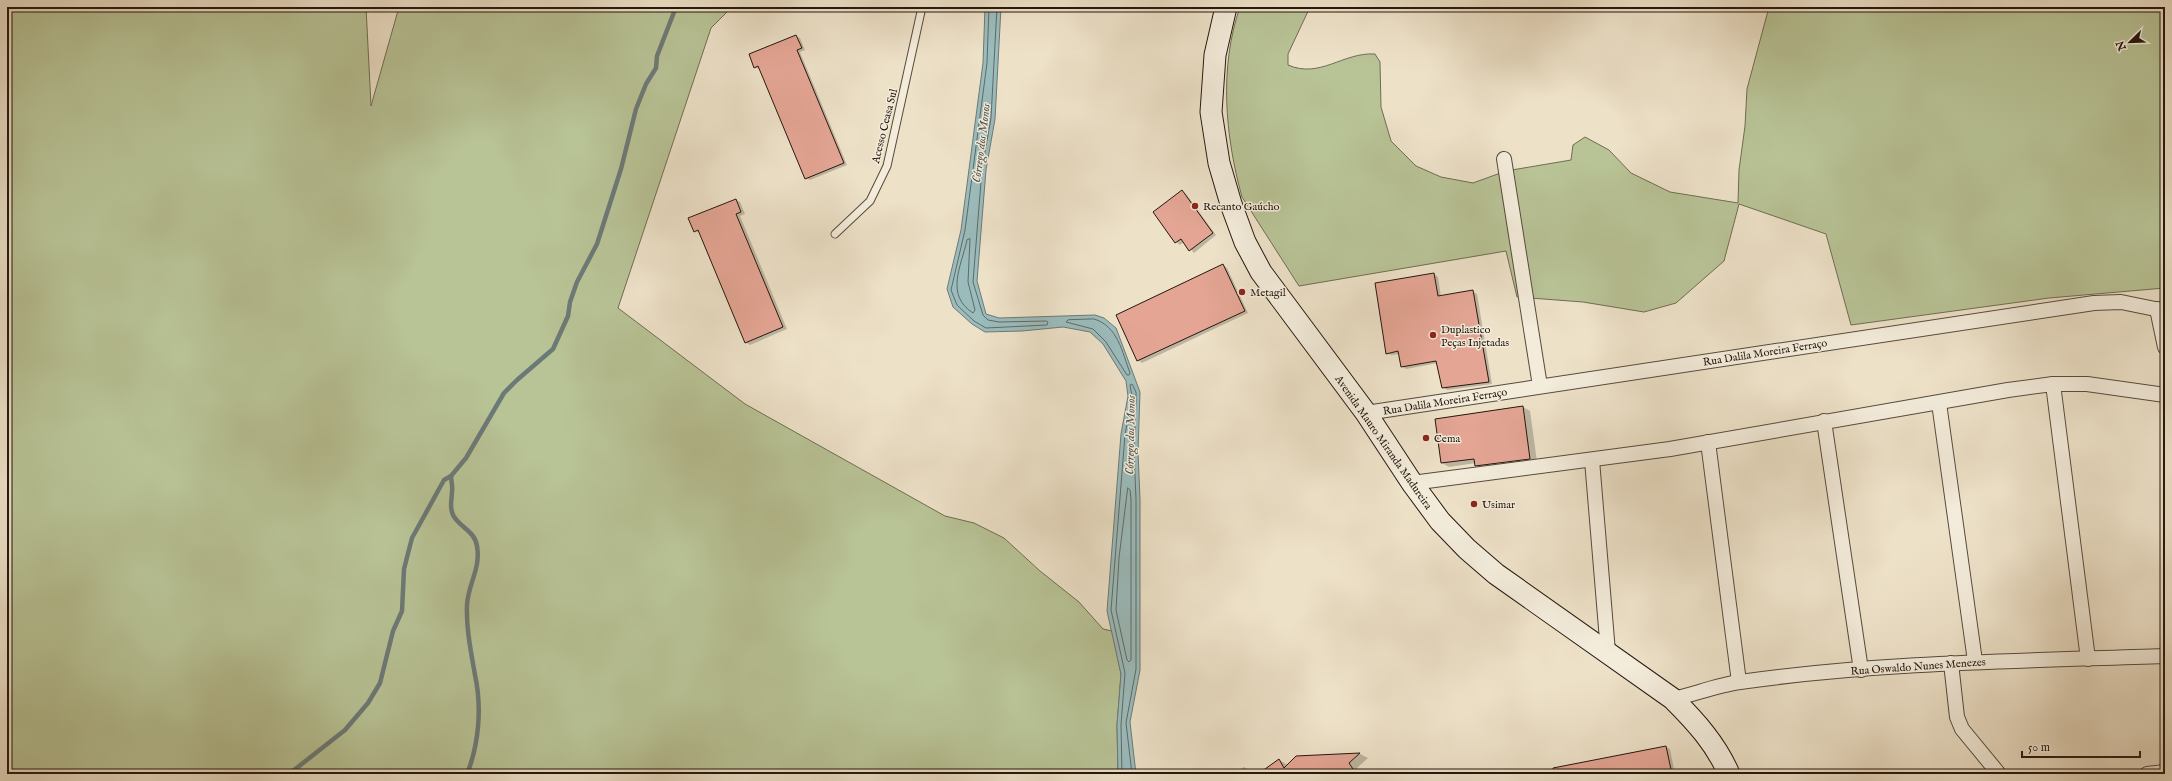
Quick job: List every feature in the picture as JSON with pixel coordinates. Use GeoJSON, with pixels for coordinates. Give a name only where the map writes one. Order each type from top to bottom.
{"type":"FeatureCollection","features":[{"type":"Feature","properties":{"kind":"main road","name":"Avenida Mauro Miranda Madureira"},"geometry":{"type":"LineString","coordinates":[[1226,7],[1215,55],[1211,112],[1219,163],[1231,204],[1245,242],[1261,272],[1366,413],[1412,483],[1440,521],[1466,549],[1496,574],[1673,699],[1698,723],[1720,755],[1729,774]]}},
{"type":"Feature","properties":{"kind":"street"},"geometry":{"type":"LineString","coordinates":[[1504,159],[1540,386]]}},
{"type":"Feature","properties":{"kind":"street","name":"Rua Dalila Moreira Ferraço"},"geometry":{"type":"LineString","coordinates":[[1366,413],[2094,303],[2121,302],[2161,310]]}},
{"type":"Feature","properties":{"kind":"street"},"geometry":{"type":"LineString","coordinates":[[2161,310],[2165,347]]}},
{"type":"Feature","properties":{"kind":"street"},"geometry":{"type":"LineString","coordinates":[[1412,483],[1592,460],[2053,384],[2087,384],[2165,395]]}},
{"type":"Feature","properties":{"kind":"street"},"geometry":{"type":"LineString","coordinates":[[2053,384],[2088,659]]}},
{"type":"Feature","properties":{"kind":"street"},"geometry":{"type":"LineString","coordinates":[[1940,403],[1975,661]]}},
{"type":"Feature","properties":{"kind":"street"},"geometry":{"type":"LineString","coordinates":[[1824,422],[1861,670]]}},
{"type":"Feature","properties":{"kind":"street"},"geometry":{"type":"LineString","coordinates":[[1708,442],[1739,682]]}},
{"type":"Feature","properties":{"kind":"street"},"geometry":{"type":"LineString","coordinates":[[1592,460],[1608,652]]}},
{"type":"Feature","properties":{"kind":"street","name":"Rua Oswaldo Nunes Menezes"},"geometry":{"type":"LineString","coordinates":[[1673,699],[1739,682],[1951,662],[2165,656]]}},
{"type":"Feature","properties":{"kind":"street"},"geometry":{"type":"LineString","coordinates":[[1951,662],[1957,716],[1962,729],[1999,774]]}},
{"type":"Feature","properties":{"kind":"street"},"geometry":{"type":"LineString","coordinates":[[2147,774],[2165,772]]}},
{"type":"Feature","properties":{"kind":"lane","name":"Acesso Ceasa Sul"},"geometry":{"type":"LineString","coordinates":[[835,234],[870,201],[887,166],[922,7]]}},
{"type":"Feature","properties":{"kind":"green space"},"geometry":{"type":"Polygon","coordinates":[[[7,7],[366,7],[371,106],[399,7],[732,7],[711,28],[618,308],[745,404],[945,516],[974,523],[1004,538],[1040,571],[1079,602],[1103,629],[1112,631],[1121,674],[1117,725],[1118,774],[7,774],[7,7]]]}},
{"type":"Feature","properties":{"kind":"green space"},"geometry":{"type":"Polygon","coordinates":[[[1240,7],[1310,7],[1288,54],[1288,65],[1311,69],[1363,54],[1375,54],[1380,62],[1381,107],[1391,141],[1416,166],[1441,177],[1473,183],[1506,171],[1571,160],[1573,145],[1585,137],[1609,150],[1631,173],[1670,192],[1738,203],[1739,170],[1745,126],[1747,89],[1769,7],[2165,7],[2165,288],[2049,298],[1851,325],[1826,234],[1739,204],[1724,261],[1676,303],[1644,312],[1583,302],[1517,297],[1506,251],[1299,286],[1242,197],[1236,174],[1228,126],[1227,77],[1233,30],[1240,7]]]}},
{"type":"Feature","properties":{"kind":"water","name":"Córrego dos Monos"},"geometry":{"type":"Polygon","coordinates":[[[985,7],[1001,7],[995,119],[986,170],[977,281],[986,314],[999,318],[1095,315],[1104,318],[1116,328],[1140,392],[1138,452],[1140,499],[1140,670],[1130,722],[1136,774],[1118,774],[1117,725],[1121,674],[1107,611],[1121,434],[1128,396],[1126,381],[1103,344],[1090,332],[1063,327],[1022,331],[985,332],[972,324],[953,307],[947,289],[961,230],[983,63],[985,7]]]}},
{"type":"Feature","properties":{"kind":"building"},"geometry":{"type":"Polygon","coordinates":[[[796,35],[802,48],[797,50],[844,163],[805,179],[758,66],[754,68],[749,54],[796,35]]]}},
{"type":"Feature","properties":{"kind":"building"},"geometry":{"type":"Polygon","coordinates":[[[1182,190],[1213,233],[1189,251],[1181,239],[1175,243],[1153,212],[1182,190]]]}},
{"type":"Feature","properties":{"kind":"building"},"geometry":{"type":"Polygon","coordinates":[[[736,199],[741,212],[736,214],[783,327],[745,343],[698,230],[694,232],[688,218],[736,199]]]}},
{"type":"Feature","properties":{"kind":"building"},"geometry":{"type":"Polygon","coordinates":[[[1223,264],[1245,311],[1137,361],[1116,315],[1223,264]]]}},
{"type":"Feature","properties":{"kind":"building"},"geometry":{"type":"Polygon","coordinates":[[[1434,273],[1438,296],[1473,290],[1489,382],[1442,388],[1436,361],[1401,367],[1398,351],[1386,354],[1375,283],[1434,273]]]}},
{"type":"Feature","properties":{"kind":"building"},"geometry":{"type":"Polygon","coordinates":[[[1523,406],[1530,459],[1475,466],[1474,459],[1441,463],[1435,419],[1523,406]]]}},
{"type":"Feature","properties":{"kind":"building"},"geometry":{"type":"Polygon","coordinates":[[[1666,746],[1672,774],[1554,774],[1553,768],[1666,746]]]}},
{"type":"Feature","properties":{"kind":"building"},"geometry":{"type":"Polygon","coordinates":[[[1360,753],[1349,763],[1353,769],[1347,774],[1258,774],[1279,759],[1284,768],[1296,756],[1360,753]]]}},
{"type":"Feature","properties":{"kind":"waterway"},"geometry":{"type":"LineString","coordinates":[[289,774],[345,730],[368,703],[380,683],[393,631],[402,611],[404,569],[412,538],[444,480],[451,476],[466,458],[504,393],[553,349],[568,316],[570,302],[577,282],[597,244],[621,169],[636,109],[646,84],[656,68],[657,56],[676,7]]}},
{"type":"Feature","properties":{"kind":"waterway"},"geometry":{"type":"LineString","coordinates":[[451,476],[451,506],[453,515],[476,541],[478,554],[476,569],[468,597],[467,622],[477,687],[479,712],[477,738],[467,774]]}},
{"type":"Feature","properties":{"kind":"place","name":"Recanto Gaúcho"},"geometry":{"type":"Point","coordinates":[1195,206]}},
{"type":"Feature","properties":{"kind":"place","name":"Metagil"},"geometry":{"type":"Point","coordinates":[1242,292]}},
{"type":"Feature","properties":{"kind":"place","name":"Duplastico Peças Injetadas"},"geometry":{"type":"Point","coordinates":[1433,335]}},
{"type":"Feature","properties":{"kind":"place","name":"Cema"},"geometry":{"type":"Point","coordinates":[1426,438]}},
{"type":"Feature","properties":{"kind":"place","name":"Usimar"},"geometry":{"type":"Point","coordinates":[1474,504]}}]}
